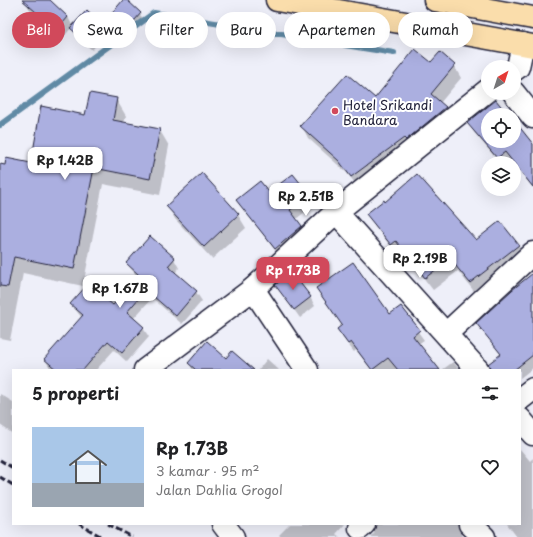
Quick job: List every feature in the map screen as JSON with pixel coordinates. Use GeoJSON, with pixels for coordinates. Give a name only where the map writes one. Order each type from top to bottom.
{"type":"FeatureCollection","features":[{"type":"Feature","properties":{"kind":"highway"},"geometry":{"type":"LineString","coordinates":[[277,0],[344,6],[528,45]]}},
{"type":"Feature","properties":{"kind":"highway"},"geometry":{"type":"LineString","coordinates":[[435,0],[533,18]]}},
{"type":"Feature","properties":{"kind":"street"},"geometry":{"type":"LineString","coordinates":[[521,60],[528,45]]}},
{"type":"Feature","properties":{"kind":"street"},"geometry":{"type":"LineString","coordinates":[[146,369],[253,289],[336,212],[481,96]]}},
{"type":"Feature","properties":{"kind":"street"},"geometry":{"type":"LineString","coordinates":[[520,100],[533,117]]}},
{"type":"Feature","properties":{"kind":"street"},"geometry":{"type":"LineString","coordinates":[[336,212],[447,333],[477,369]]}},
{"type":"Feature","properties":{"kind":"street"},"geometry":{"type":"LineString","coordinates":[[447,333],[533,253]]}},
{"type":"Feature","properties":{"kind":"street"},"geometry":{"type":"LineString","coordinates":[[253,289],[306,369]]}},
{"type":"Feature","properties":{"kind":"street"},"geometry":{"type":"LineString","coordinates":[[521,398],[533,389]]}},
{"type":"Feature","properties":{"kind":"street"},"geometry":{"type":"LineString","coordinates":[[521,420],[533,434]]}},
{"type":"Feature","properties":{"kind":"street"},"geometry":{"type":"LineString","coordinates":[[224,525],[232,537]]}},
{"type":"Feature","properties":{"kind":"street"},"geometry":{"type":"LineString","coordinates":[[471,525],[484,537]]}},
{"type":"Feature","properties":{"kind":"building"},"geometry":{"type":"Polygon","coordinates":[[[22,0],[50,0],[63,12],[36,12],[22,0]]]}},
{"type":"Feature","properties":{"kind":"building"},"geometry":{"type":"Polygon","coordinates":[[[123,0],[127,0],[141,13],[137,18],[137,12],[113,12],[123,0]]]}},
{"type":"Feature","properties":{"kind":"building"},"geometry":{"type":"Polygon","coordinates":[[[415,49],[431,62],[440,52],[455,65],[431,94],[446,107],[406,140],[404,138],[351,177],[339,161],[300,126],[347,74],[375,98],[415,49]]]}},
{"type":"Feature","properties":{"kind":"building"},"geometry":{"type":"Polygon","coordinates":[[[90,93],[117,98],[113,120],[160,129],[150,179],[94,168],[74,269],[14,257],[8,287],[0,286],[0,164],[5,165],[6,158],[31,163],[41,106],[85,115],[90,93]]]}},
{"type":"Feature","properties":{"kind":"building"},"geometry":{"type":"Polygon","coordinates":[[[496,100],[502,108],[486,108],[496,100]]]}},
{"type":"Feature","properties":{"kind":"building"},"geometry":{"type":"Polygon","coordinates":[[[481,112],[481,139],[467,123],[481,112]]]}},
{"type":"Feature","properties":{"kind":"building"},"geometry":{"type":"Polygon","coordinates":[[[521,129],[533,144],[533,187],[521,172],[521,156],[508,156],[505,152],[500,156],[495,156],[488,148],[521,148],[521,129]]]}},
{"type":"Feature","properties":{"kind":"building"},"geometry":{"type":"Polygon","coordinates":[[[202,173],[239,214],[204,247],[166,206],[202,173]]]}},
{"type":"Feature","properties":{"kind":"building"},"geometry":{"type":"Polygon","coordinates":[[[293,174],[310,195],[290,210],[302,226],[275,249],[236,200],[260,181],[269,192],[293,174]]]}},
{"type":"Feature","properties":{"kind":"building"},"geometry":{"type":"Polygon","coordinates":[[[417,174],[476,240],[500,221],[519,245],[470,283],[450,259],[425,278],[396,241],[391,245],[366,214],[384,200],[385,202],[417,174]]]}},
{"type":"Feature","properties":{"kind":"building"},"geometry":{"type":"Polygon","coordinates":[[[150,236],[175,258],[168,266],[197,291],[176,316],[146,290],[127,312],[144,327],[122,353],[108,341],[84,369],[56,369],[44,359],[83,315],[70,304],[88,284],[113,305],[139,275],[126,263],[150,236]]]}},
{"type":"Feature","properties":{"kind":"building"},"geometry":{"type":"Polygon","coordinates":[[[353,262],[390,314],[401,306],[420,330],[413,336],[439,369],[397,369],[388,358],[371,369],[351,342],[348,344],[337,329],[342,325],[316,288],[353,262]]]}},
{"type":"Feature","properties":{"kind":"building"},"geometry":{"type":"Polygon","coordinates":[[[291,271],[311,297],[294,310],[275,285],[291,271]]]}},
{"type":"Feature","properties":{"kind":"building"},"geometry":{"type":"Polygon","coordinates":[[[533,273],[533,355],[515,369],[490,369],[488,364],[501,354],[476,323],[533,273]]]}},
{"type":"Feature","properties":{"kind":"building"},"geometry":{"type":"Polygon","coordinates":[[[207,341],[226,358],[232,351],[253,369],[195,369],[188,363],[207,341]]]}},
{"type":"Feature","properties":{"kind":"waterway"},"geometry":{"type":"LineString","coordinates":[[0,125],[154,13],[284,34]]}},
{"type":"Feature","properties":{"kind":"waterway"},"geometry":{"type":"LineString","coordinates":[[363,48],[394,53]]}},
{"type":"Feature","properties":{"kind":"railway"},"geometry":{"type":"LineString","coordinates":[[0,460],[12,467]]}},
{"type":"Feature","properties":{"kind":"railway"},"geometry":{"type":"LineString","coordinates":[[0,477],[12,484]]}},
{"type":"Feature","properties":{"kind":"railway"},"geometry":{"type":"LineString","coordinates":[[81,525],[102,537]]}},
{"type":"Feature","properties":{"kind":"railway"},"geometry":{"type":"LineString","coordinates":[[110,525],[132,537]]}},
{"type":"Feature","properties":{"kind":"place","name":"Hotel Srikandi Bandara"},"geometry":{"type":"Point","coordinates":[335,111]}}]}
